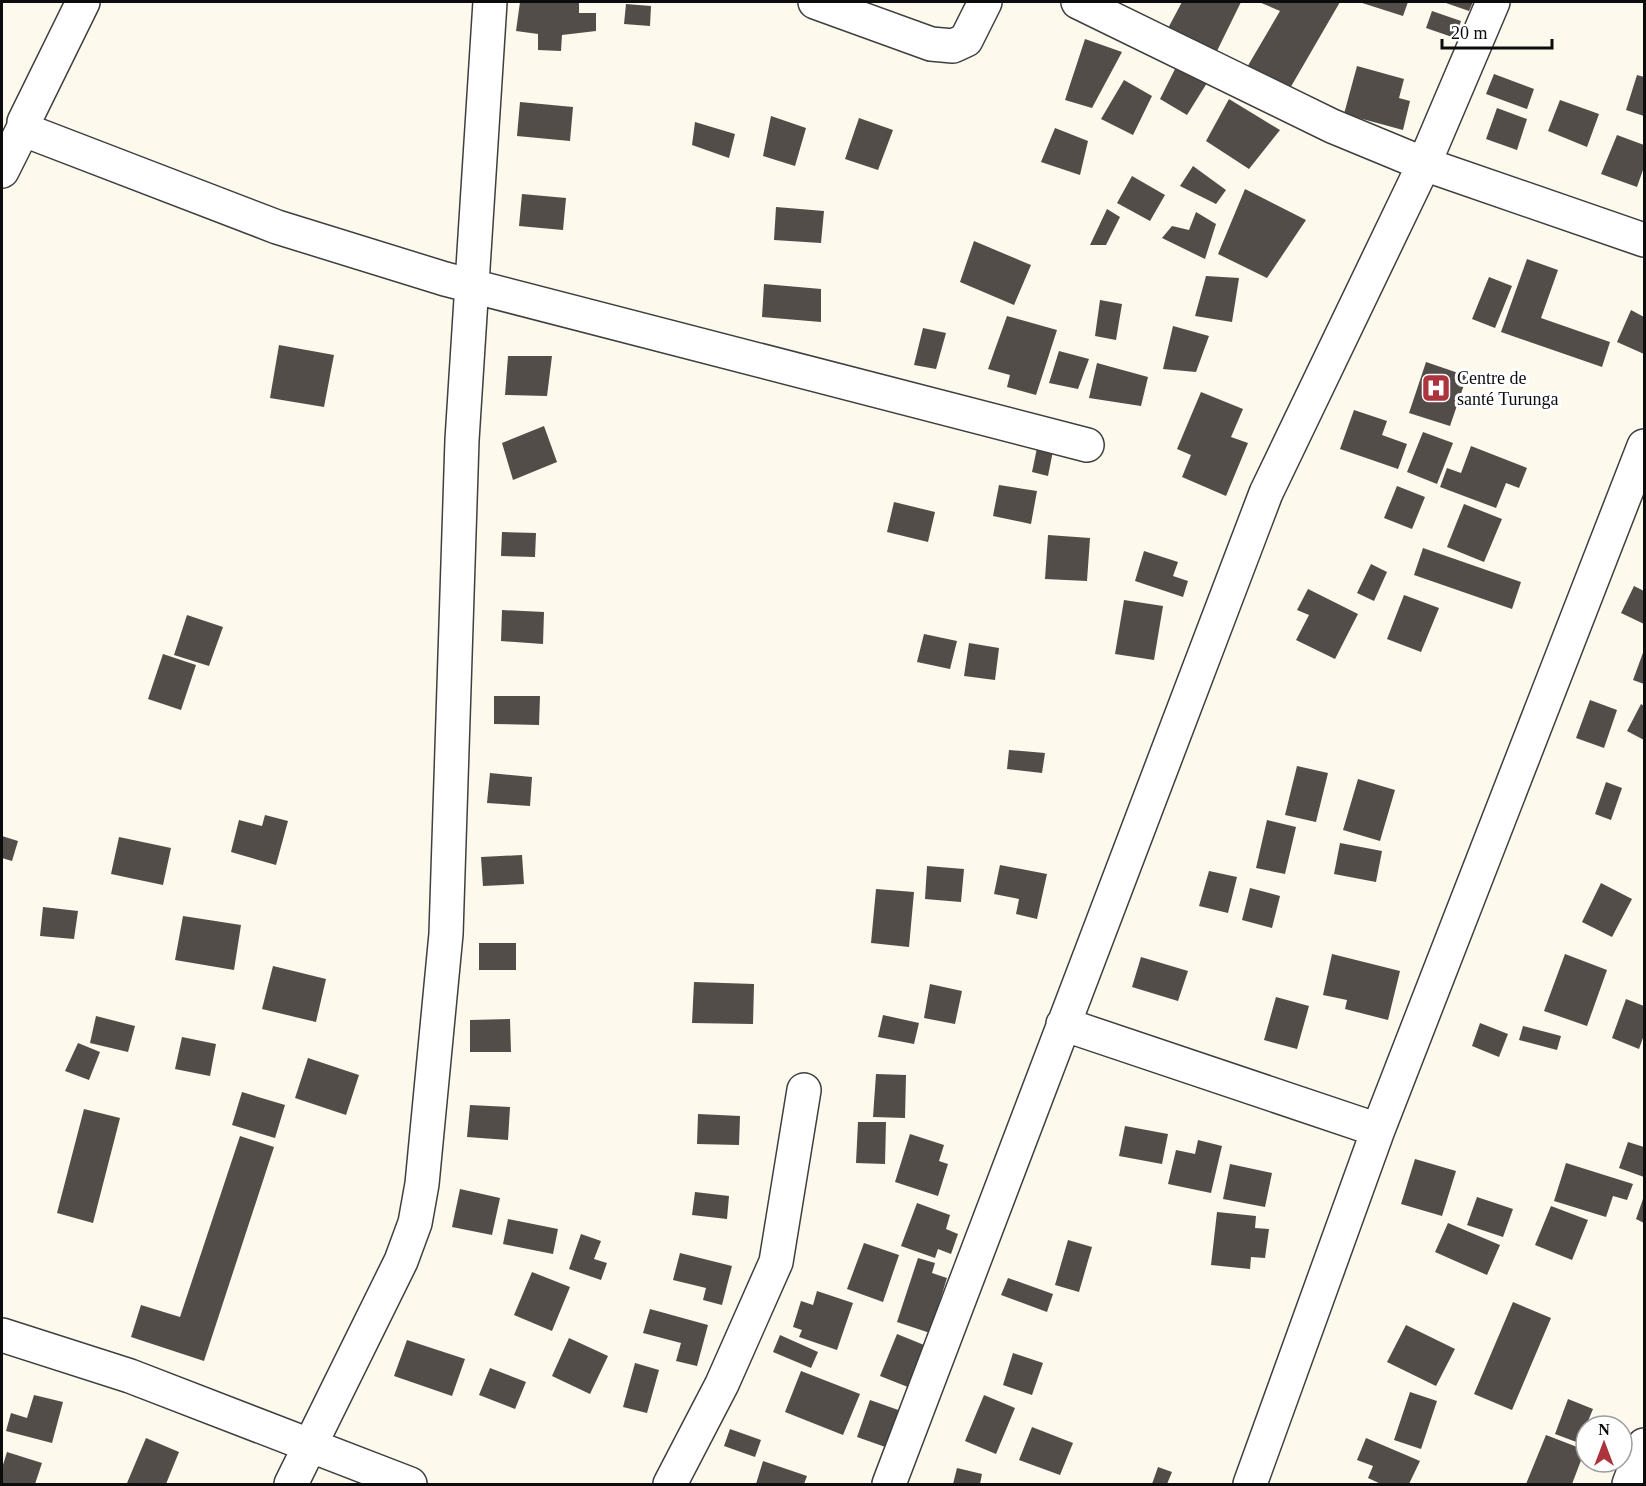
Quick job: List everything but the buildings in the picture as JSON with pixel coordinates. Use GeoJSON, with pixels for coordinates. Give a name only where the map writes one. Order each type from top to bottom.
{"type":"FeatureCollection","features":[{"type":"Feature","properties":{"kind":"street"},"geometry":{"type":"LineString","coordinates":[[2,171],[83,2]]}},
{"type":"Feature","properties":{"kind":"street"},"geometry":{"type":"LineString","coordinates":[[291,1485],[401,1261],[415,1223],[422,1184],[446,934],[462,440],[490,2]]}},
{"type":"Feature","properties":{"kind":"street"},"geometry":{"type":"LineString","coordinates":[[815,2],[931,44],[953,46],[966,40],[985,2]]}},
{"type":"Feature","properties":{"kind":"street"},"geometry":{"type":"LineString","coordinates":[[1078,2],[1332,126],[1424,164],[1644,240]]}},
{"type":"Feature","properties":{"kind":"street"},"geometry":{"type":"LineString","coordinates":[[889,1485],[1266,493],[1424,164],[1493,2]]}},
{"type":"Feature","properties":{"kind":"street"},"geometry":{"type":"LineString","coordinates":[[24,127],[27,131],[277,227],[473,286],[1088,445]]}},
{"type":"Feature","properties":{"kind":"street"},"geometry":{"type":"LineString","coordinates":[[1250,1485],[1378,1130],[1644,446]]}},
{"type":"Feature","properties":{"kind":"street"},"geometry":{"type":"LineString","coordinates":[[1063,1024],[1378,1130]]}},
{"type":"Feature","properties":{"kind":"street"},"geometry":{"type":"LineString","coordinates":[[670,1485],[722,1384],[776,1262],[804,1090]]}},
{"type":"Feature","properties":{"kind":"street"},"geometry":{"type":"LineString","coordinates":[[2,1335],[130,1376],[410,1485]]}},
{"type":"Feature","properties":{"kind":"street"},"geometry":{"type":"LineString","coordinates":[[1629,1485],[1644,1445]]}},
{"type":"Feature","properties":{"kind":"place","name":"Centre de santé Turunga"},"geometry":{"type":"Point","coordinates":[1436,388]}}]}
